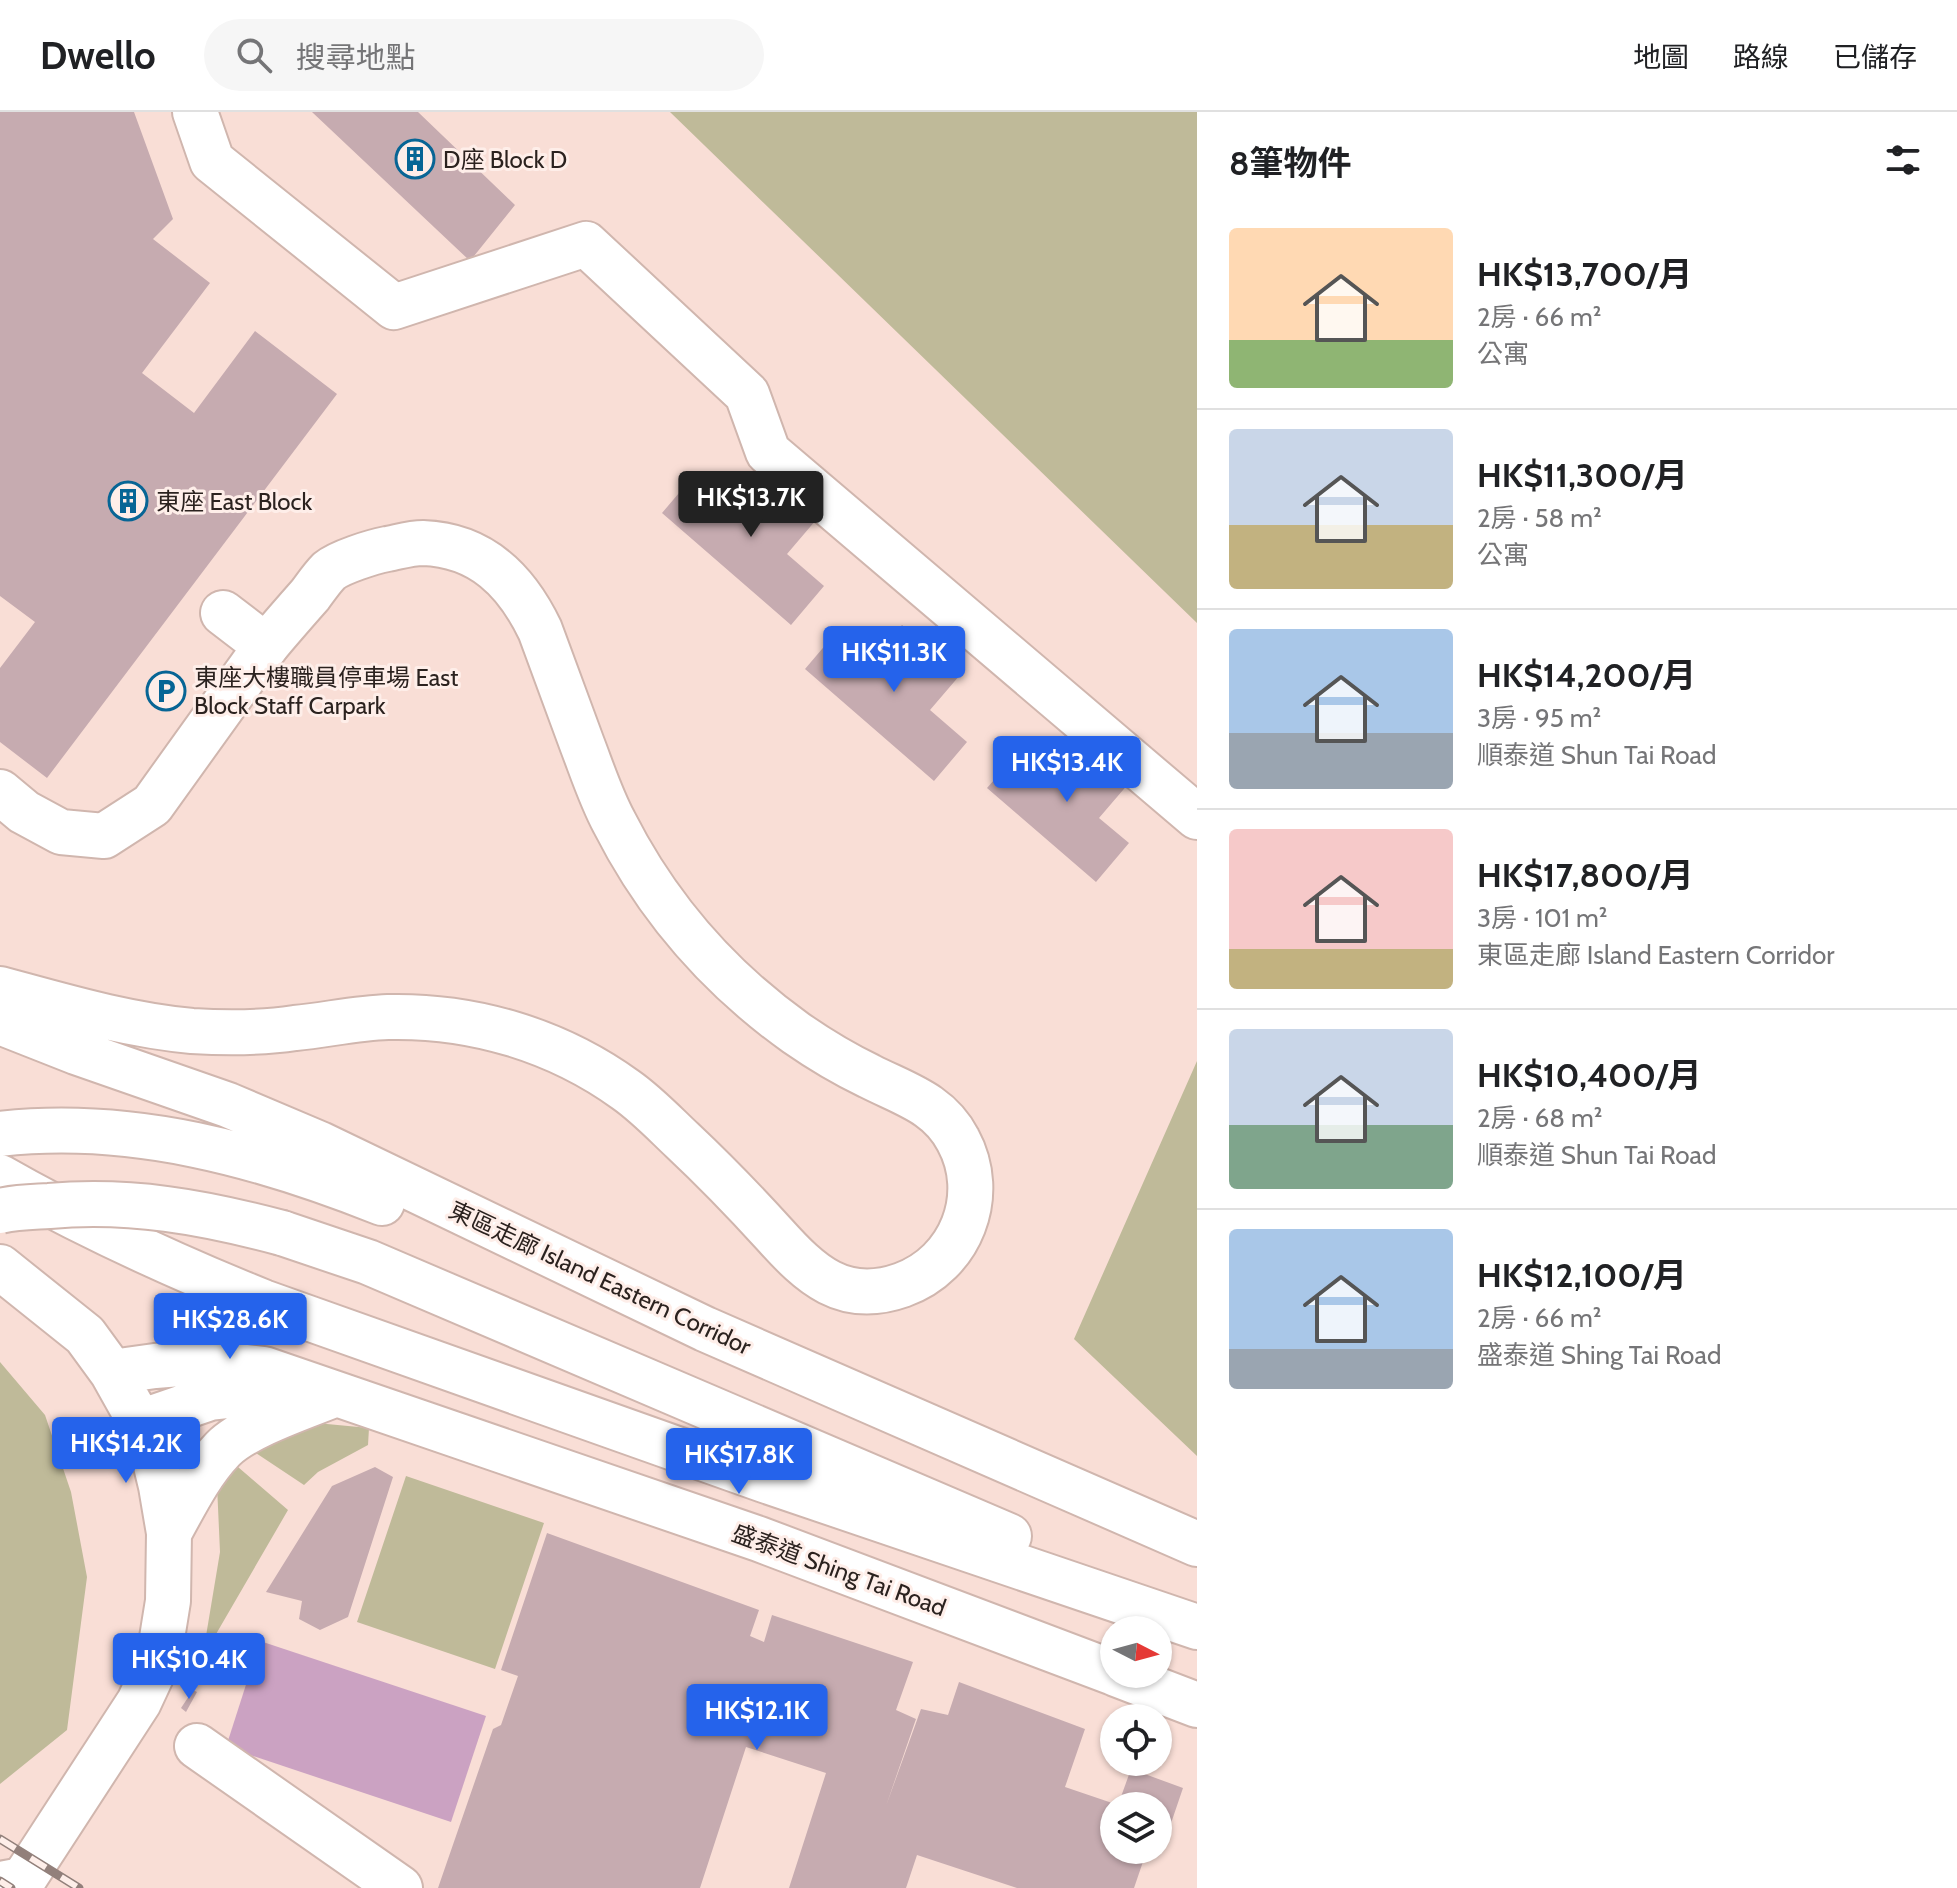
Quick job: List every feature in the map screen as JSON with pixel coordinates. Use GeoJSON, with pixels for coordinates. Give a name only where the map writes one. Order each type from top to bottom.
{"type":"FeatureCollection","features":[{"type":"Feature","properties":{"kind":"main road"},"geometry":{"type":"LineString","coordinates":[[195,112],[212,161],[394,307],[586,244],[747,394],[768,452],[1197,817]]}},
{"type":"Feature","properties":{"kind":"main road"},"geometry":{"type":"LineString","coordinates":[[0,792],[24,812],[61,832],[104,836],[152,805],[266,646],[331,569],[371,552],[420,543],[464,551],[501,574],[530,609],[613,821],[652,888],[710,960],[797,1033],[869,1076],[910,1094],[941,1116],[952,1128],[967,1157],[971,1178],[967,1220],[948,1255],[934,1269],[913,1282],[890,1290],[851,1290],[832,1285],[805,1267],[721,1177],[629,1092],[563,1053],[532,1040],[473,1023],[395,1017],[266,1031],[196,1031],[111,1019],[0,989]]}},
{"type":"Feature","properties":{"kind":"main road"},"geometry":{"type":"LineString","coordinates":[[223,613],[266,646]]}},
{"type":"Feature","properties":{"kind":"main road","name":"東區走廊 Island Eastern Corridor"},"geometry":{"type":"LineString","coordinates":[[0,1022],[228,1105],[320,1144],[705,1329],[1197,1544]]}},
{"type":"Feature","properties":{"kind":"main road"},"geometry":{"type":"LineString","coordinates":[[0,1134],[76,1131],[132,1134],[177,1141],[269,1163],[328,1182],[705,1329]]}},
{"type":"Feature","properties":{"kind":"main road"},"geometry":{"type":"LineString","coordinates":[[0,1177],[113,1237],[263,1302],[764,1480],[1197,1624]]}},
{"type":"Feature","properties":{"kind":"main road"},"geometry":{"type":"LineString","coordinates":[[0,1211],[86,1203],[139,1205],[218,1217],[282,1233],[383,1269],[985,1525],[1197,1624]]}},
{"type":"Feature","properties":{"kind":"main road"},"geometry":{"type":"LineString","coordinates":[[0,1267],[85,1335],[112,1372],[140,1422],[158,1472],[169,1533],[168,1601],[152,1674],[139,1702],[13,1884]]}},
{"type":"Feature","properties":{"kind":"main road","name":"盛泰道 Shing Tai Road"},"geometry":{"type":"LineString","coordinates":[[112,1372],[204,1362],[264,1369],[759,1539],[1100,1668]]}},
{"type":"Feature","properties":{"kind":"main road","name":"盛泰道 Shing Tai Road"},"geometry":{"type":"LineString","coordinates":[[140,1422],[210,1398],[264,1392],[336,1394]]}},
{"type":"Feature","properties":{"kind":"main road"},"geometry":{"type":"LineString","coordinates":[[169,1533],[201,1476],[225,1447],[249,1431],[336,1394]]}},
{"type":"Feature","properties":{"kind":"main road","name":"盛泰道 Shing Tai Road"},"geometry":{"type":"LineString","coordinates":[[1152,1688],[1197,1705]]}},
{"type":"Feature","properties":{"kind":"main road"},"geometry":{"type":"LineString","coordinates":[[197,1746],[400,1888]]}},
{"type":"Feature","properties":{"kind":"shaded area"},"geometry":{"type":"Polygon","coordinates":[[[670,112],[1197,112],[1197,623],[670,112]]]}},
{"type":"Feature","properties":{"kind":"shaded area"},"geometry":{"type":"Polygon","coordinates":[[[1197,1061],[1197,1456],[1074,1339],[1197,1061]]]}},
{"type":"Feature","properties":{"kind":"shaded area"},"geometry":{"type":"Polygon","coordinates":[[[0,1362],[45,1415],[71,1492],[87,1577],[67,1730],[0,1784],[0,1362]]]}},
{"type":"Feature","properties":{"kind":"shaded area"},"geometry":{"type":"Polygon","coordinates":[[[306,1422],[369,1428],[368,1445],[318,1472],[304,1485],[253,1451],[306,1422]]]}},
{"type":"Feature","properties":{"kind":"shaded area"},"geometry":{"type":"Polygon","coordinates":[[[238,1467],[288,1510],[194,1672],[206,1636],[220,1552],[217,1485],[238,1467]]]}},
{"type":"Feature","properties":{"kind":"shaded area"},"geometry":{"type":"Polygon","coordinates":[[[406,1476],[544,1523],[495,1669],[357,1622],[406,1476]]]}},
{"type":"Feature","properties":{"kind":"shaded area"},"geometry":{"type":"Polygon","coordinates":[[[260,1641],[486,1716],[451,1822],[226,1747],[260,1641]]]}},
{"type":"Feature","properties":{"kind":"building","name":"東座 East Block"},"geometry":{"type":"Polygon","coordinates":[[[0,112],[134,112],[173,219],[153,239],[210,283],[142,373],[194,413],[255,331],[337,394],[47,778],[0,742],[0,668],[35,622],[0,596],[0,112]]]}},
{"type":"Feature","properties":{"kind":"building","name":"D座 Block D"},"geometry":{"type":"Polygon","coordinates":[[[312,112],[418,112],[515,205],[470,261],[312,112]]]}},
{"type":"Feature","properties":{"kind":"building"},"geometry":{"type":"Polygon","coordinates":[[[759,470],[816,520],[787,554],[824,586],[791,625],[662,513],[696,473],[730,503],[759,470]]]}},
{"type":"Feature","properties":{"kind":"building"},"geometry":{"type":"Polygon","coordinates":[[[902,625],[960,675],[930,710],[967,742],[934,781],[805,669],[839,629],[873,659],[902,625]]]}},
{"type":"Feature","properties":{"kind":"building"},"geometry":{"type":"Polygon","coordinates":[[[1077,739],[1129,783],[1099,818],[1129,843],[1096,882],[987,788],[1022,748],[1049,773],[1077,739]]]}},
{"type":"Feature","properties":{"kind":"building"},"geometry":{"type":"Polygon","coordinates":[[[375,1467],[393,1477],[348,1617],[320,1630],[299,1619],[302,1601],[266,1592],[332,1486],[375,1467]]]}},
{"type":"Feature","properties":{"kind":"building"},"geometry":{"type":"Polygon","coordinates":[[[547,1533],[759,1610],[750,1636],[764,1642],[772,1615],[913,1662],[896,1710],[916,1719],[886,1806],[921,1709],[948,1715],[959,1682],[1085,1729],[1065,1787],[1100,1799],[1100,1864],[1142,1864],[1134,1888],[1017,1888],[917,1855],[906,1888],[789,1888],[826,1773],[746,1747],[700,1888],[438,1888],[493,1729],[501,1725],[518,1676],[501,1670],[547,1533]]]}},
{"type":"Feature","properties":{"kind":"building"},"geometry":{"type":"Polygon","coordinates":[[[193,1690],[197,1692],[186,1712],[181,1708],[193,1690]]]}},
{"type":"Feature","properties":{"kind":"building"},"geometry":{"type":"Polygon","coordinates":[[[1128,1776],[1150,1776],[1183,1788],[1172,1820],[1172,1792],[1123,1792],[1128,1776]]]}},
{"type":"Feature","properties":{"kind":"railway"},"geometry":{"type":"LineString","coordinates":[[0,1839],[79,1888]]}},
{"type":"Feature","properties":{"kind":"railway"},"geometry":{"type":"LineString","coordinates":[[0,1881],[11,1888]]}},
{"type":"Feature","properties":{"kind":"place","name":"D座 Block D"},"geometry":{"type":"Point","coordinates":[415,159]}},
{"type":"Feature","properties":{"kind":"place","name":"東座 East Block"},"geometry":{"type":"Point","coordinates":[128,501]}},
{"type":"Feature","properties":{"kind":"place","name":"東座大樓職員停車場 East Block Staff Carpark"},"geometry":{"type":"Point","coordinates":[166,691]}}]}
